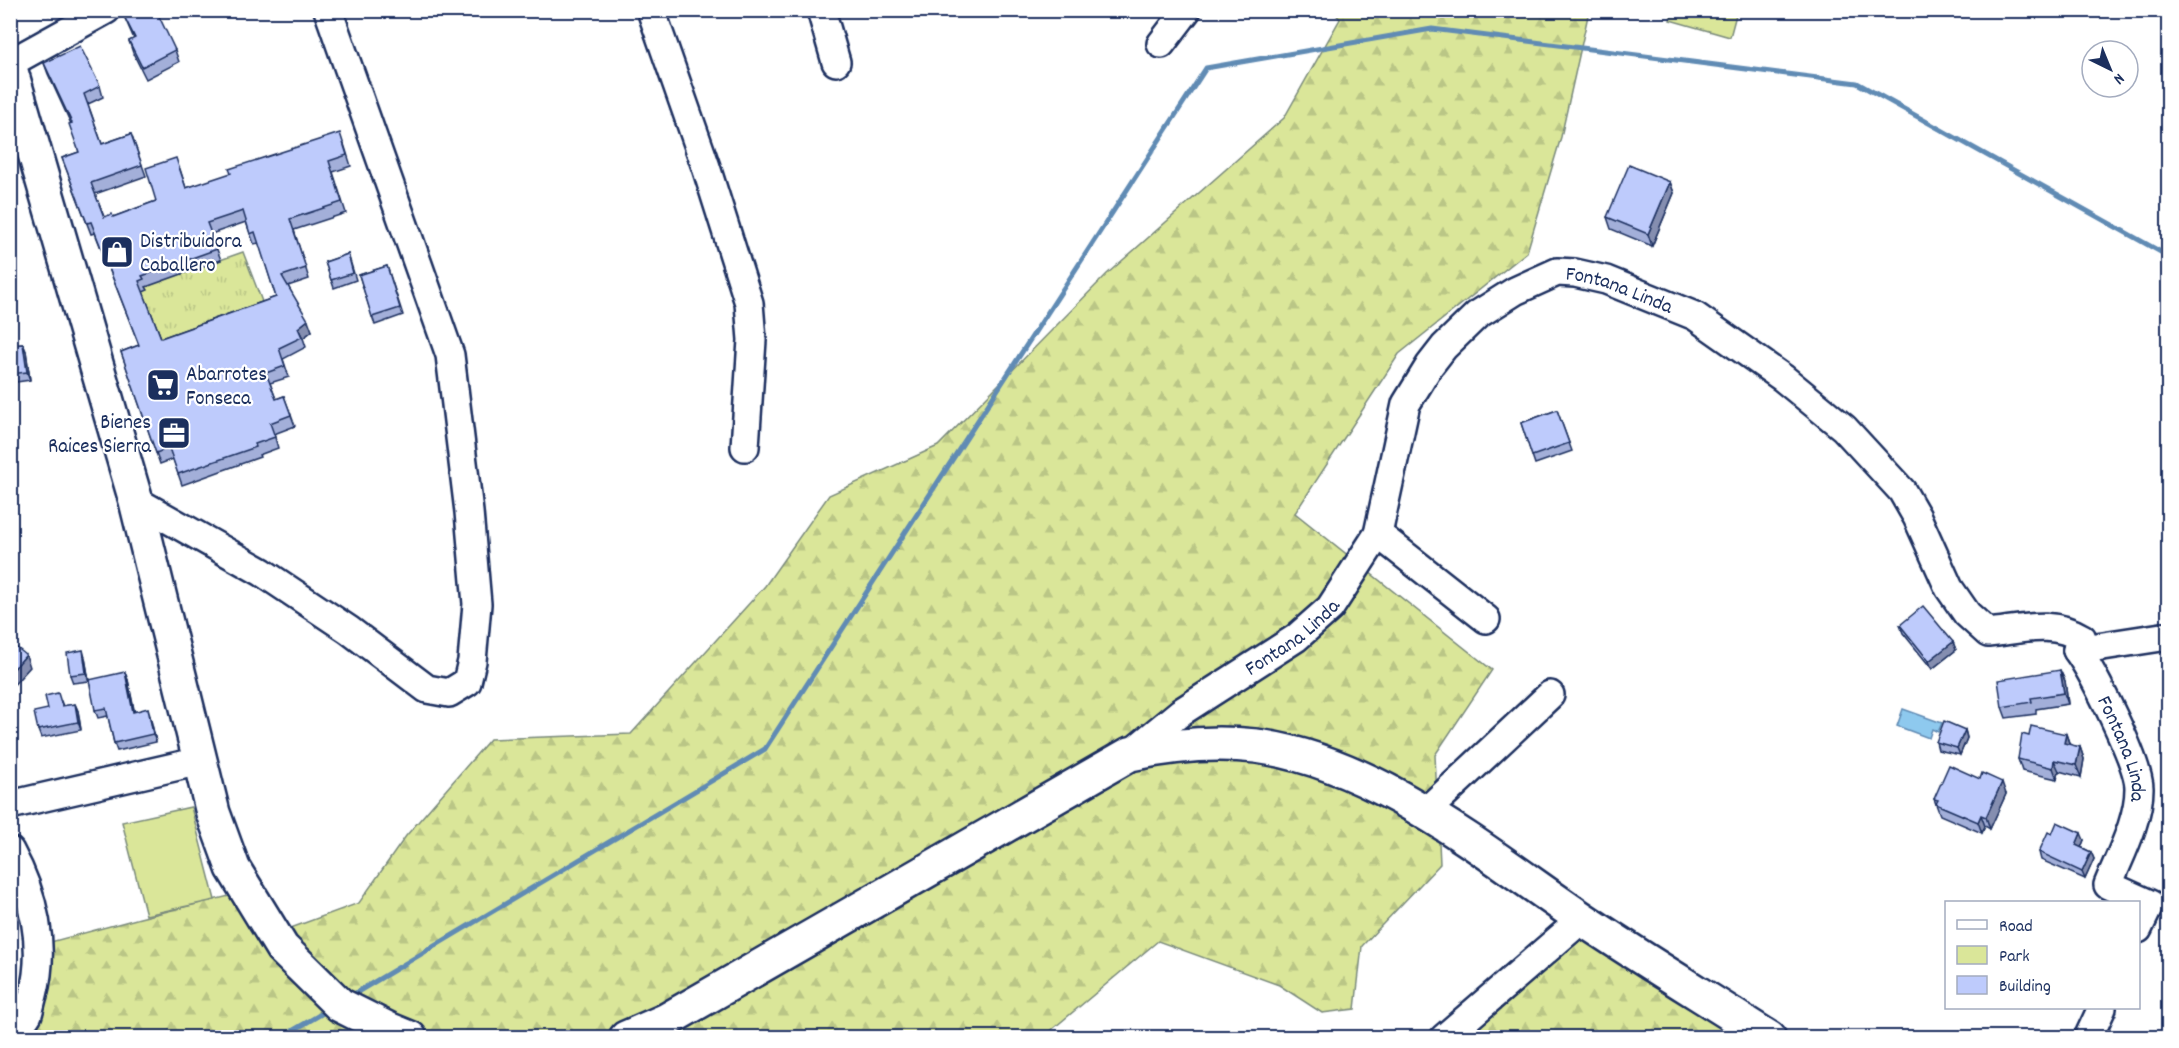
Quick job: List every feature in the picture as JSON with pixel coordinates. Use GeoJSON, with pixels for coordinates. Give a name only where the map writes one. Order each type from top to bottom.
{"type":"FeatureCollection","features":[{"type":"Feature","properties":{"kind":"main road"},"geometry":{"type":"LineString","coordinates":[[10,68],[136,501],[213,813],[234,868],[282,948],[340,1005],[410,1038]]}},
{"type":"Feature","properties":{"kind":"main road"},"geometry":{"type":"LineString","coordinates":[[626,1038],[665,1021],[1130,754],[1206,743],[1283,751],[1307,758],[1347,772],[1425,812],[1582,919],[1769,1038]]}},
{"type":"Feature","properties":{"kind":"street"},"geometry":{"type":"LineString","coordinates":[[10,63],[106,10]]}},
{"type":"Feature","properties":{"kind":"street"},"geometry":{"type":"LineString","coordinates":[[136,501],[261,572],[349,630],[427,688],[449,693],[467,682],[472,661],[477,604],[469,512],[450,355],[328,10]]}},
{"type":"Feature","properties":{"kind":"street"},"geometry":{"type":"LineString","coordinates":[[651,10],[706,166],[749,303],[752,340],[745,447]]}},
{"type":"Feature","properties":{"kind":"street"},"geometry":{"type":"LineString","coordinates":[[821,10],[837,62]]}},
{"type":"Feature","properties":{"kind":"street"},"geometry":{"type":"LineString","coordinates":[[1161,44],[1187,10]]}},
{"type":"Feature","properties":{"kind":"street","name":"Fontana Linda"},"geometry":{"type":"LineString","coordinates":[[1130,754],[1180,712],[1296,638],[1330,608],[1378,534],[1406,404],[1430,365],[1460,330],[1496,302],[1525,285],[1557,272],[1575,273],[1606,280],[1695,316],[1783,378],[1844,428],[1902,490],[1917,517],[1949,588],[1966,614],[1988,633],[2036,626],[2065,629],[2082,638],[2077,650],[2090,668],[2133,761],[2139,786],[2138,803],[2132,824],[2108,885],[2150,904],[2140,927]]}},
{"type":"Feature","properties":{"kind":"street"},"geometry":{"type":"LineString","coordinates":[[1378,534],[1486,619]]}},
{"type":"Feature","properties":{"kind":"street"},"geometry":{"type":"LineString","coordinates":[[2077,650],[2169,636]]}},
{"type":"Feature","properties":{"kind":"street"},"geometry":{"type":"LineString","coordinates":[[1425,812],[1550,695]]}},
{"type":"Feature","properties":{"kind":"street"},"geometry":{"type":"LineString","coordinates":[[10,805],[200,761]]}},
{"type":"Feature","properties":{"kind":"street"},"geometry":{"type":"LineString","coordinates":[[10,851],[32,903],[37,929],[38,956],[36,983],[28,1015],[10,1035]]}},
{"type":"Feature","properties":{"kind":"street"},"geometry":{"type":"LineString","coordinates":[[1444,1038],[1582,919]]}},
{"type":"Feature","properties":{"kind":"street"},"geometry":{"type":"LineString","coordinates":[[2088,1038],[2102,1009]]}},
{"type":"Feature","properties":{"kind":"green space"},"geometry":{"type":"Polygon","coordinates":[[[1333,11],[1589,11],[1561,137],[1527,252],[1399,354],[1295,513],[1492,670],[1435,755],[1440,864],[1362,946],[1355,1009],[1322,1013],[1279,985],[1158,941],[1043,1037],[21,1038],[43,944],[237,894],[269,936],[359,903],[406,836],[490,739],[631,734],[765,586],[829,495],[938,446],[1107,274],[1284,118],[1340,19],[1333,11]]]}},
{"type":"Feature","properties":{"kind":"green space"},"geometry":{"type":"Polygon","coordinates":[[[1673,11],[1737,11],[1730,37],[1670,20],[1673,11]]]}},
{"type":"Feature","properties":{"kind":"green space"},"geometry":{"type":"Polygon","coordinates":[[[243,252],[266,312],[165,348],[143,292],[146,286],[243,252]]]}},
{"type":"Feature","properties":{"kind":"green space"},"geometry":{"type":"Polygon","coordinates":[[[191,807],[215,900],[146,915],[122,822],[191,807]]]}},
{"type":"Feature","properties":{"kind":"green space"},"geometry":{"type":"Polygon","coordinates":[[[1580,924],[1759,1038],[1467,1038],[1580,924]]]}},
{"type":"Feature","properties":{"kind":"water"},"geometry":{"type":"Polygon","coordinates":[[[1903,709],[1942,723],[1938,732],[1932,729],[1929,738],[1897,726],[1903,709]]]}},
{"type":"Feature","properties":{"kind":"building"},"geometry":{"type":"Polygon","coordinates":[[[131,10],[156,10],[175,50],[142,67],[129,41],[135,38],[123,14],[131,10]]]}},
{"type":"Feature","properties":{"kind":"building"},"geometry":{"type":"Polygon","coordinates":[[[80,46],[100,86],[84,94],[102,144],[131,134],[142,165],[91,183],[104,217],[112,214],[113,217],[156,201],[146,168],[176,158],[186,188],[231,173],[229,169],[340,133],[347,155],[329,161],[342,202],[290,219],[306,268],[282,276],[308,320],[298,328],[302,337],[279,348],[285,366],[266,373],[276,399],[284,396],[291,415],[270,423],[275,437],[255,444],[256,447],[178,474],[169,448],[156,453],[121,352],[139,345],[91,222],[87,223],[62,158],[79,152],[69,124],[72,123],[44,63],[80,46]],[[243,211],[207,223],[217,249],[142,276],[144,279],[139,281],[161,338],[276,297],[255,232],[250,234],[243,211]]]}},
{"type":"Feature","properties":{"kind":"building"},"geometry":{"type":"Polygon","coordinates":[[[1629,165],[1670,182],[1648,234],[1607,217],[1629,165]]]}},
{"type":"Feature","properties":{"kind":"building"},"geometry":{"type":"Polygon","coordinates":[[[348,254],[353,273],[331,280],[325,262],[348,254]]]}},
{"type":"Feature","properties":{"kind":"building"},"geometry":{"type":"Polygon","coordinates":[[[387,266],[400,308],[372,317],[359,275],[387,266]]]}},
{"type":"Feature","properties":{"kind":"building"},"geometry":{"type":"Polygon","coordinates":[[[23,344],[27,372],[10,374],[10,345],[23,344]]]}},
{"type":"Feature","properties":{"kind":"building"},"geometry":{"type":"Polygon","coordinates":[[[1557,410],[1569,443],[1532,456],[1521,423],[1557,410]]]}},
{"type":"Feature","properties":{"kind":"building"},"geometry":{"type":"Polygon","coordinates":[[[1923,606],[1953,642],[1929,661],[1900,625],[1923,606]]]}},
{"type":"Feature","properties":{"kind":"building"},"geometry":{"type":"Polygon","coordinates":[[[10,642],[26,655],[10,673],[10,642]]]}},
{"type":"Feature","properties":{"kind":"building"},"geometry":{"type":"Polygon","coordinates":[[[83,650],[86,673],[70,675],[67,653],[83,650]]]}},
{"type":"Feature","properties":{"kind":"building"},"geometry":{"type":"Polygon","coordinates":[[[2060,670],[2064,693],[2031,698],[2032,702],[2002,707],[1998,680],[2060,670]]]}},
{"type":"Feature","properties":{"kind":"building"},"geometry":{"type":"Polygon","coordinates":[[[125,672],[133,712],[148,708],[153,734],[114,743],[106,708],[95,710],[89,680],[125,672]]]}},
{"type":"Feature","properties":{"kind":"building"},"geometry":{"type":"Polygon","coordinates":[[[58,693],[62,706],[75,704],[78,722],[38,730],[34,712],[48,709],[45,696],[58,693]]]}},
{"type":"Feature","properties":{"kind":"building"},"geometry":{"type":"Polygon","coordinates":[[[1944,721],[1965,730],[1957,748],[1936,742],[1944,721]]]}},
{"type":"Feature","properties":{"kind":"building"},"geometry":{"type":"Polygon","coordinates":[[[2031,726],[2066,734],[2064,743],[2080,747],[2076,765],[2054,760],[2053,768],[2018,759],[2022,734],[2029,736],[2031,726]]]}},
{"type":"Feature","properties":{"kind":"building"},"geometry":{"type":"Polygon","coordinates":[[[1949,765],[1980,779],[1982,773],[2002,782],[1986,817],[1981,815],[1978,822],[1936,804],[1938,800],[1934,799],[1949,765]]]}},
{"type":"Feature","properties":{"kind":"building"},"geometry":{"type":"Polygon","coordinates":[[[2057,822],[2081,833],[2076,845],[2091,852],[2082,872],[2039,852],[2048,832],[2052,834],[2057,822]]]}},
{"type":"Feature","properties":{"kind":"building"},"geometry":{"type":"Polygon","coordinates":[[[10,957],[14,969],[10,970],[10,957]]]}},
{"type":"Feature","properties":{"kind":"waterway"},"geometry":{"type":"LineString","coordinates":[[349,997],[765,749],[1206,68],[1432,29],[1857,83],[2168,256]]}},
{"type":"Feature","properties":{"kind":"waterway"},"geometry":{"type":"LineString","coordinates":[[280,1038],[328,1010]]}},
{"type":"Feature","properties":{"kind":"place","name":"Distribuidora Caballero"},"geometry":{"type":"Point","coordinates":[117,252]}},
{"type":"Feature","properties":{"kind":"place","name":"Abarrotes Fonseca"},"geometry":{"type":"Point","coordinates":[163,385]}},
{"type":"Feature","properties":{"kind":"place","name":"Bienes Raices Sierra"},"geometry":{"type":"Point","coordinates":[174,433]}}]}
